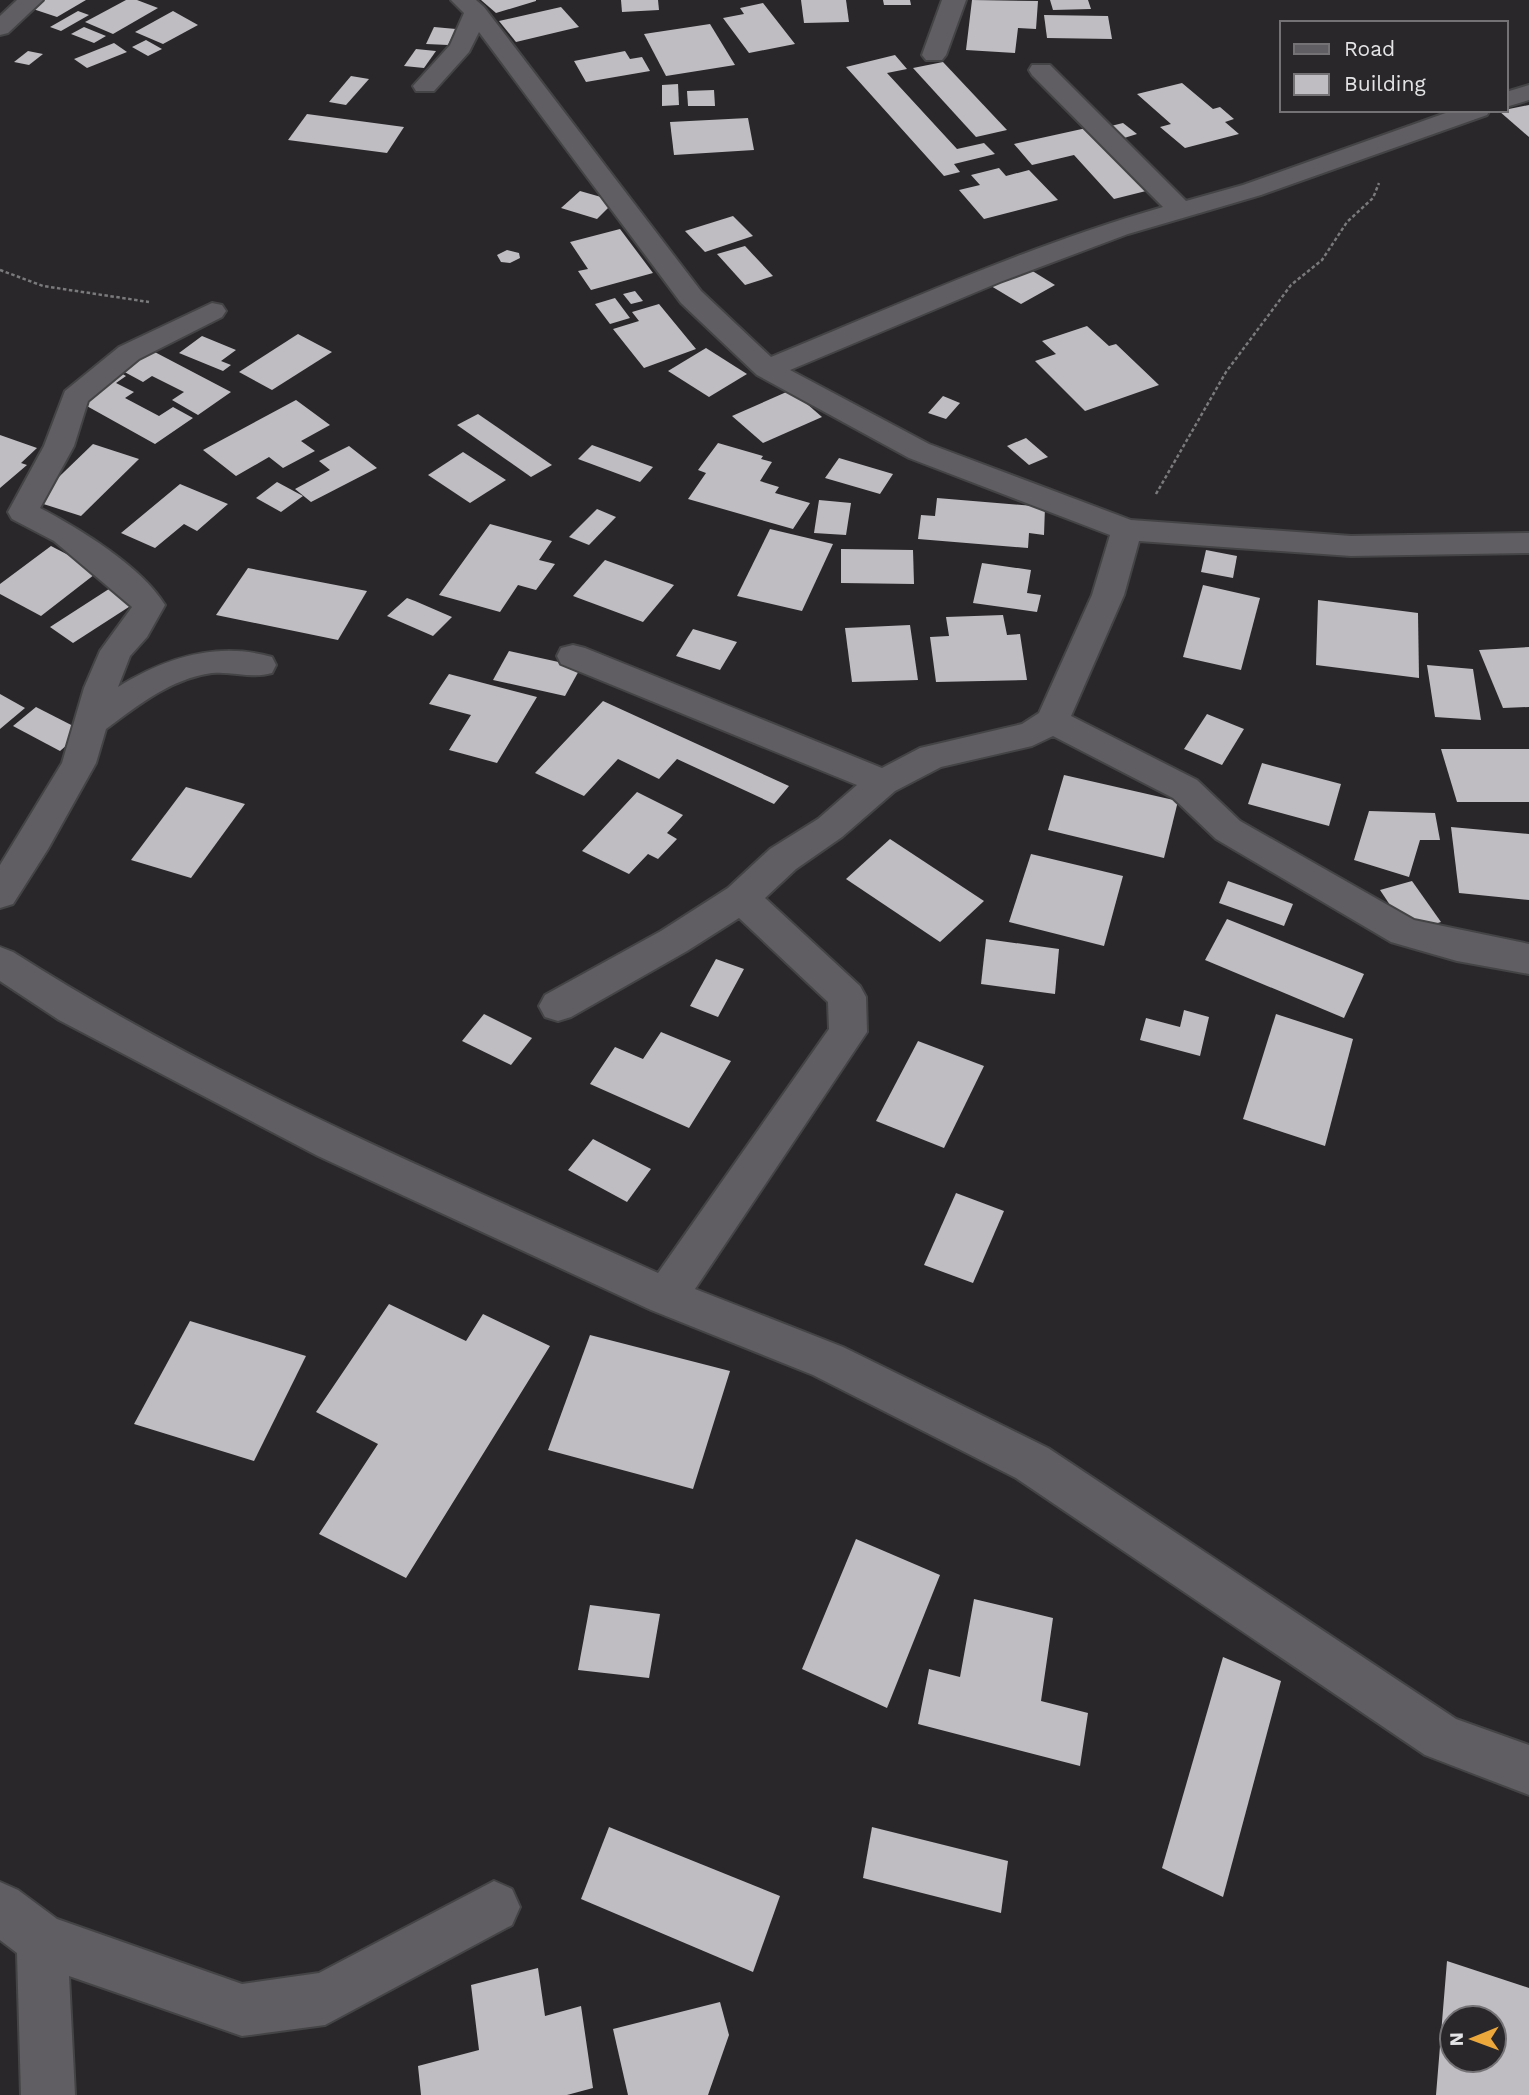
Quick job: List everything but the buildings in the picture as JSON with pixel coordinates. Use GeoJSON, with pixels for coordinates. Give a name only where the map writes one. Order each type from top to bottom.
{"type":"FeatureCollection","features":[{"type":"Feature","properties":{"kind":"street"},"geometry":{"type":"LineString","coordinates":[[0,28],[31,0]]}},
{"type":"Feature","properties":{"kind":"street"},"geometry":{"type":"LineString","coordinates":[[934,55],[954,0]]}},
{"type":"Feature","properties":{"kind":"street"},"geometry":{"type":"LineString","coordinates":[[425,86],[461,47],[470,6]]}},
{"type":"Feature","properties":{"kind":"street"},"geometry":{"type":"LineString","coordinates":[[470,6],[691,298],[767,369],[919,451],[1127,530],[1351,546],[1529,543]]}},
{"type":"Feature","properties":{"kind":"street"},"geometry":{"type":"LineString","coordinates":[[1041,70],[1181,211]]}},
{"type":"Feature","properties":{"kind":"street"},"geometry":{"type":"LineString","coordinates":[[1508,99],[1529,92]]}},
{"type":"Feature","properties":{"kind":"street"},"geometry":{"type":"LineString","coordinates":[[767,369],[990,276],[1119,228],[1252,190],[1472,112]]}},
{"type":"Feature","properties":{"kind":"street"},"geometry":{"type":"LineString","coordinates":[[0,894],[79,763],[90,723],[116,651],[136,629],[149,604],[125,581],[65,534],[23,512],[59,446],[75,397],[129,353],[212,311]]}},
{"type":"Feature","properties":{"kind":"street"},"geometry":{"type":"LineString","coordinates":[[558,1006],[674,941],[741,898],[783,859],[830,828],[883,782],[932,757],[1032,734],[1052,721],[1108,595],[1127,530]]}},
{"type":"Feature","properties":{"kind":"street"},"geometry":{"type":"LineString","coordinates":[[573,656],[883,782]]}},
{"type":"Feature","properties":{"kind":"street"},"geometry":{"type":"LineString","coordinates":[[90,723],[135,690],[177,671],[212,662],[260,665]]}},
{"type":"Feature","properties":{"kind":"street"},"geometry":{"type":"LineString","coordinates":[[1052,721],[1185,789],[1228,830],[1404,932],[1457,946],[1529,959]]}},
{"type":"Feature","properties":{"kind":"street"},"geometry":{"type":"LineString","coordinates":[[666,1297],[849,1032],[847,997],[741,898]]}},
{"type":"Feature","properties":{"kind":"street"},"geometry":{"type":"LineString","coordinates":[[0,962],[72,1009],[332,1144],[666,1297],[828,1361],[1032,1463],[1442,1738],[1529,1770]]}},
{"type":"Feature","properties":{"kind":"street"},"geometry":{"type":"LineString","coordinates":[[0,1908],[42,1940],[242,2010],[325,1999],[494,1907]]}},
{"type":"Feature","properties":{"kind":"street"},"geometry":{"type":"LineString","coordinates":[[42,1940],[48,2095]]}},
{"type":"Feature","properties":{"kind":"path"},"geometry":{"type":"LineString","coordinates":[[1127,530],[1165,483],[1234,361],[1291,285],[1322,260],[1347,222],[1373,198],[1381,178],[1382,144]]}},
{"type":"Feature","properties":{"kind":"path"},"geometry":{"type":"LineString","coordinates":[[0,270],[43,286],[212,311]]}}]}
